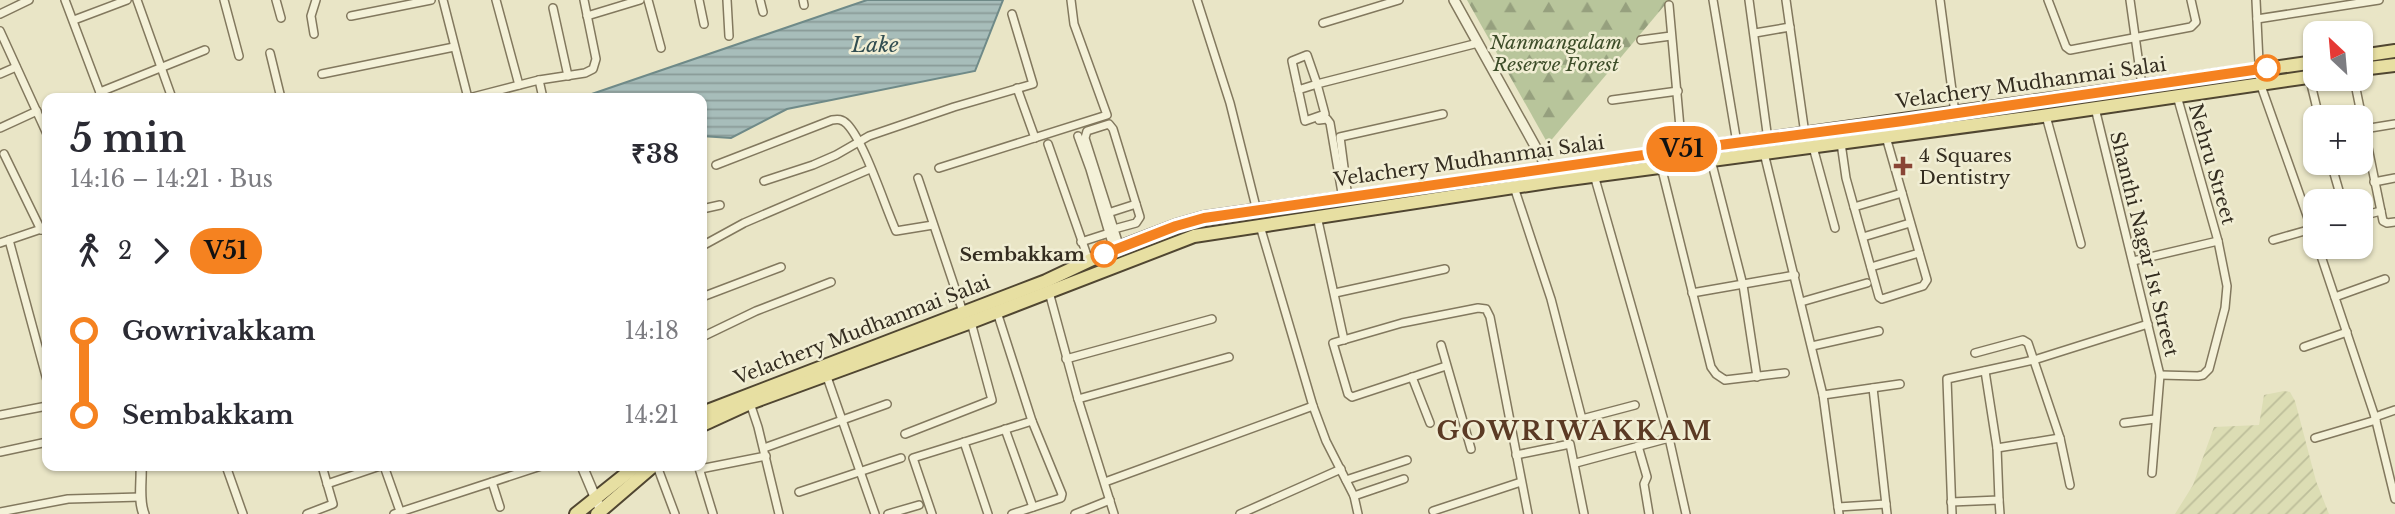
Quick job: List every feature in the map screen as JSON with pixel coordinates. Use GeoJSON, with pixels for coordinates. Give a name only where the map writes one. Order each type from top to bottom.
{"type":"FeatureCollection","features":[{"type":"Feature","properties":{"kind":"main road"},"geometry":{"type":"LineString","coordinates":[[2373,54],[2395,51]]}},
{"type":"Feature","properties":{"kind":"main road","name":"Velachery Mudhanmai Salai"},"geometry":{"type":"LineString","coordinates":[[707,423],[750,403],[827,377],[1117,249],[1189,222],[1548,168],[1955,114],[2303,63]]}},
{"type":"Feature","properties":{"kind":"main road"},"geometry":{"type":"LineString","coordinates":[[2373,68],[2395,65]]}},
{"type":"Feature","properties":{"kind":"main road","name":"Velachery Mudhanmai Salai"},"geometry":{"type":"LineString","coordinates":[[707,410],[967,317],[997,312],[1180,239],[1594,175],[2046,116],[2303,77]]}},
{"type":"Feature","properties":{"kind":"main road"},"geometry":{"type":"LineString","coordinates":[[1257,212],[1260,226]]}},
{"type":"Feature","properties":{"kind":"main road"},"geometry":{"type":"LineString","coordinates":[[576,514],[630,471]]}},
{"type":"Feature","properties":{"kind":"main road"},"geometry":{"type":"LineString","coordinates":[[599,512],[649,471]]}},
{"type":"Feature","properties":{"kind":"street"},"geometry":{"type":"LineString","coordinates":[[0,14],[29,0]]}},
{"type":"Feature","properties":{"kind":"street"},"geometry":{"type":"LineString","coordinates":[[65,0],[100,93]]}},
{"type":"Feature","properties":{"kind":"street"},"geometry":{"type":"LineString","coordinates":[[74,20],[127,0]]}},
{"type":"Feature","properties":{"kind":"street"},"geometry":{"type":"LineString","coordinates":[[137,0],[170,93]]}},
{"type":"Feature","properties":{"kind":"street"},"geometry":{"type":"LineString","coordinates":[[225,0],[239,56]]}},
{"type":"Feature","properties":{"kind":"street"},"geometry":{"type":"LineString","coordinates":[[276,0],[281,18]]}},
{"type":"Feature","properties":{"kind":"street"},"geometry":{"type":"LineString","coordinates":[[314,34],[311,16],[316,0]]}},
{"type":"Feature","properties":{"kind":"street"},"geometry":{"type":"LineString","coordinates":[[351,16],[430,0]]}},
{"type":"Feature","properties":{"kind":"street"},"geometry":{"type":"LineString","coordinates":[[443,0],[467,93]]}},
{"type":"Feature","properties":{"kind":"street"},"geometry":{"type":"LineString","coordinates":[[496,0],[519,85]]}},
{"type":"Feature","properties":{"kind":"street"},"geometry":{"type":"LineString","coordinates":[[488,93],[590,71],[596,65],[583,0]]}},
{"type":"Feature","properties":{"kind":"street"},"geometry":{"type":"LineString","coordinates":[[587,16],[640,0]]}},
{"type":"Feature","properties":{"kind":"street"},"geometry":{"type":"LineString","coordinates":[[648,0],[661,48]]}},
{"type":"Feature","properties":{"kind":"street"},"geometry":{"type":"LineString","coordinates":[[699,0],[704,24]]}},
{"type":"Feature","properties":{"kind":"street"},"geometry":{"type":"LineString","coordinates":[[727,0],[729,36]]}},
{"type":"Feature","properties":{"kind":"street"},"geometry":{"type":"LineString","coordinates":[[760,0],[764,12]]}},
{"type":"Feature","properties":{"kind":"street"},"geometry":{"type":"LineString","coordinates":[[939,168],[1107,116],[1074,24],[1071,0]]}},
{"type":"Feature","properties":{"kind":"street"},"geometry":{"type":"LineString","coordinates":[[1197,0],[1230,103],[1257,212]]}},
{"type":"Feature","properties":{"kind":"street"},"geometry":{"type":"LineString","coordinates":[[1323,23],[1399,0]]}},
{"type":"Feature","properties":{"kind":"street"},"geometry":{"type":"LineString","coordinates":[[1454,0],[1554,181]]}},
{"type":"Feature","properties":{"kind":"street"},"geometry":{"type":"LineString","coordinates":[[1713,0],[1737,143]]}},
{"type":"Feature","properties":{"kind":"street"},"geometry":{"type":"LineString","coordinates":[[1749,0],[1768,139]]}},
{"type":"Feature","properties":{"kind":"street"},"geometry":{"type":"LineString","coordinates":[[1786,0],[1805,134]]}},
{"type":"Feature","properties":{"kind":"street"},"geometry":{"type":"LineString","coordinates":[[1940,0],[1955,114]]}},
{"type":"Feature","properties":{"kind":"street"},"geometry":{"type":"LineString","coordinates":[[2048,0],[2068,49],[2135,39],[2193,26],[2196,22],[2191,0]]}},
{"type":"Feature","properties":{"kind":"street"},"geometry":{"type":"LineString","coordinates":[[2130,0],[2142,86]]}},
{"type":"Feature","properties":{"kind":"street"},"geometry":{"type":"LineString","coordinates":[[2256,0],[2260,83],[2303,198]]}},
{"type":"Feature","properties":{"kind":"street"},"geometry":{"type":"LineString","coordinates":[[2257,19],[2379,0]]}},
{"type":"Feature","properties":{"kind":"street"},"geometry":{"type":"LineString","coordinates":[[1670,5],[1682,149]]}},
{"type":"Feature","properties":{"kind":"street"},"geometry":{"type":"LineString","coordinates":[[553,8],[568,76]]}},
{"type":"Feature","properties":{"kind":"street"},"geometry":{"type":"LineString","coordinates":[[764,181],[813,165],[858,141],[954,107],[1033,84],[1012,14]]}},
{"type":"Feature","properties":{"kind":"street"},"geometry":{"type":"LineString","coordinates":[[1755,33],[1790,27]]}},
{"type":"Feature","properties":{"kind":"street"},"geometry":{"type":"LineString","coordinates":[[0,31],[42,122]]}},
{"type":"Feature","properties":{"kind":"street"},"geometry":{"type":"LineString","coordinates":[[1641,40],[1671,36]]}},
{"type":"Feature","properties":{"kind":"street"},"geometry":{"type":"LineString","coordinates":[[1298,90],[1478,43]]}},
{"type":"Feature","properties":{"kind":"street"},"geometry":{"type":"LineString","coordinates":[[322,74],[454,47]]}},
{"type":"Feature","properties":{"kind":"street"},"geometry":{"type":"LineString","coordinates":[[105,93],[205,50]]}},
{"type":"Feature","properties":{"kind":"street"},"geometry":{"type":"LineString","coordinates":[[270,53],[280,93]]}},
{"type":"Feature","properties":{"kind":"street"},"geometry":{"type":"LineString","coordinates":[[1307,55],[1317,84],[1324,116],[1303,120],[1292,61],[1307,55]]}},
{"type":"Feature","properties":{"kind":"street"},"geometry":{"type":"LineString","coordinates":[[0,74],[16,67]]}},
{"type":"Feature","properties":{"kind":"street"},"geometry":{"type":"LineString","coordinates":[[539,80],[542,93]]}},
{"type":"Feature","properties":{"kind":"street"},"geometry":{"type":"LineString","coordinates":[[1017,88],[1035,138]]}},
{"type":"Feature","properties":{"kind":"street"},"geometry":{"type":"LineString","coordinates":[[1612,100],[1678,91]]}},
{"type":"Feature","properties":{"kind":"street","name":"Nehru Street"},"geometry":{"type":"LineString","coordinates":[[2160,375],[2198,376],[2209,369],[2225,308],[2227,286],[2218,241],[2177,95]]}},
{"type":"Feature","properties":{"kind":"street","name":"Shanthi Nagar 1st Street"},"geometry":{"type":"LineString","coordinates":[[2095,107],[2160,375],[2152,473]]}},
{"type":"Feature","properties":{"kind":"street"},"geometry":{"type":"LineString","coordinates":[[0,128],[37,111]]}},
{"type":"Feature","properties":{"kind":"street"},"geometry":{"type":"LineString","coordinates":[[1345,198],[1340,138],[1443,114]]}},
{"type":"Feature","properties":{"kind":"street"},"geometry":{"type":"LineString","coordinates":[[2046,116],[2081,244]]}},
{"type":"Feature","properties":{"kind":"street"},"geometry":{"type":"LineString","coordinates":[[716,165],[840,119],[846,123],[858,141],[896,231],[933,225]]}},
{"type":"Feature","properties":{"kind":"street"},"geometry":{"type":"LineString","coordinates":[[1308,122],[1329,120],[1345,198]]}},
{"type":"Feature","properties":{"kind":"street"},"geometry":{"type":"LineString","coordinates":[[1081,242],[1132,224],[1139,220],[1109,124],[1087,131],[1085,138],[1111,231]]}},
{"type":"Feature","properties":{"kind":"street"},"geometry":{"type":"LineString","coordinates":[[2373,128],[2395,124]]}},
{"type":"Feature","properties":{"kind":"street"},"geometry":{"type":"LineString","coordinates":[[1078,136],[1117,249]]}},
{"type":"Feature","properties":{"kind":"street"},"geometry":{"type":"LineString","coordinates":[[1841,143],[1854,207],[1879,297],[1882,299],[1926,285],[1927,280],[1886,137]]}},
{"type":"Feature","properties":{"kind":"street"},"geometry":{"type":"LineString","coordinates":[[1048,144],[1089,261]]}},
{"type":"Feature","properties":{"kind":"street"},"geometry":{"type":"LineString","coordinates":[[1813,147],[1835,228]]}},
{"type":"Feature","properties":{"kind":"street"},"geometry":{"type":"LineString","coordinates":[[1764,153],[1823,395],[1839,510],[1886,504]]}},
{"type":"Feature","properties":{"kind":"street"},"geometry":{"type":"LineString","coordinates":[[4,154],[42,225]]}},
{"type":"Feature","properties":{"kind":"street"},"geometry":{"type":"LineString","coordinates":[[1711,160],[1742,285],[1757,377]]}},
{"type":"Feature","properties":{"kind":"street"},"geometry":{"type":"LineString","coordinates":[[1661,166],[1711,367],[1725,380],[1785,373]]}},
{"type":"Feature","properties":{"kind":"street"},"geometry":{"type":"LineString","coordinates":[[707,243],[744,223],[870,169]]}},
{"type":"Feature","properties":{"kind":"street"},"geometry":{"type":"LineString","coordinates":[[1594,175],[1670,438],[1686,514]]}},
{"type":"Feature","properties":{"kind":"street"},"geometry":{"type":"LineString","coordinates":[[2373,175],[2385,223],[2394,222],[2395,231]]}},
{"type":"Feature","properties":{"kind":"street"},"geometry":{"type":"LineString","coordinates":[[905,434],[992,400],[967,317],[918,178]]}},
{"type":"Feature","properties":{"kind":"street"},"geometry":{"type":"LineString","coordinates":[[2374,182],[2395,178]]}},
{"type":"Feature","properties":{"kind":"street"},"geometry":{"type":"LineString","coordinates":[[1514,187],[1551,299],[1583,419],[1635,404]]}},
{"type":"Feature","properties":{"kind":"street"},"geometry":{"type":"LineString","coordinates":[[1854,207],[1902,193]]}},
{"type":"Feature","properties":{"kind":"street"},"geometry":{"type":"LineString","coordinates":[[1108,213],[1136,204]]}},
{"type":"Feature","properties":{"kind":"street"},"geometry":{"type":"LineString","coordinates":[[707,208],[720,205]]}},
{"type":"Feature","properties":{"kind":"street"},"geometry":{"type":"LineString","coordinates":[[2373,213],[2381,211]]}},
{"type":"Feature","properties":{"kind":"street"},"geometry":{"type":"LineString","coordinates":[[1317,216],[1344,340]]}},
{"type":"Feature","properties":{"kind":"street"},"geometry":{"type":"LineString","coordinates":[[1863,237],[1910,223]]}},
{"type":"Feature","properties":{"kind":"street"},"geometry":{"type":"LineString","coordinates":[[1132,224],[1138,241]]}},
{"type":"Feature","properties":{"kind":"street"},"geometry":{"type":"LineString","coordinates":[[1260,226],[1313,406],[1354,496],[1358,514]]}},
{"type":"Feature","properties":{"kind":"street"},"geometry":{"type":"LineString","coordinates":[[0,243],[42,230]]}},
{"type":"Feature","properties":{"kind":"street"},"geometry":{"type":"LineString","coordinates":[[2273,240],[2303,231]]}},
{"type":"Feature","properties":{"kind":"street"},"geometry":{"type":"LineString","coordinates":[[9,240],[42,362]]}},
{"type":"Feature","properties":{"kind":"street"},"geometry":{"type":"LineString","coordinates":[[2133,261],[2218,241]]}},
{"type":"Feature","properties":{"kind":"street"},"geometry":{"type":"LineString","coordinates":[[1871,267],[1919,253]]}},
{"type":"Feature","properties":{"kind":"street"},"geometry":{"type":"LineString","coordinates":[[2322,259],[2376,418],[2395,499]]}},
{"type":"Feature","properties":{"kind":"street"},"geometry":{"type":"LineString","coordinates":[[707,295],[781,267]]}},
{"type":"Feature","properties":{"kind":"street"},"geometry":{"type":"LineString","coordinates":[[1335,293],[1445,269]]}},
{"type":"Feature","properties":{"kind":"street"},"geometry":{"type":"LineString","coordinates":[[1692,293],[1795,275]]}},
{"type":"Feature","properties":{"kind":"street"},"geometry":{"type":"LineString","coordinates":[[2335,297],[2385,279]]}},
{"type":"Feature","properties":{"kind":"street"},"geometry":{"type":"LineString","coordinates":[[707,335],[756,311],[831,282]]}},
{"type":"Feature","properties":{"kind":"street"},"geometry":{"type":"LineString","coordinates":[[1801,302],[1867,283]]}},
{"type":"Feature","properties":{"kind":"street"},"geometry":{"type":"LineString","coordinates":[[1049,292],[1066,359],[1114,514]]}},
{"type":"Feature","properties":{"kind":"street"},"geometry":{"type":"LineString","coordinates":[[1446,366],[1352,397],[1348,394],[1333,343],[1402,323],[1478,308],[1486,309],[1490,317],[1528,514]]}},
{"type":"Feature","properties":{"kind":"street"},"geometry":{"type":"LineString","coordinates":[[997,312],[1032,421],[1062,494],[1062,498],[1012,514]]}},
{"type":"Feature","properties":{"kind":"street"},"geometry":{"type":"LineString","coordinates":[[1066,359],[1212,319]]}},
{"type":"Feature","properties":{"kind":"street"},"geometry":{"type":"LineString","coordinates":[[1952,514],[1946,380],[2034,360],[2148,324]]}},
{"type":"Feature","properties":{"kind":"street"},"geometry":{"type":"LineString","coordinates":[[1812,346],[1879,331]]}},
{"type":"Feature","properties":{"kind":"street"},"geometry":{"type":"LineString","coordinates":[[2304,347],[2347,332]]}},
{"type":"Feature","properties":{"kind":"street"},"geometry":{"type":"LineString","coordinates":[[1975,353],[2025,341],[2028,343],[2060,438],[2070,485]]}},
{"type":"Feature","properties":{"kind":"street"},"geometry":{"type":"LineString","coordinates":[[1441,345],[1471,449]]}},
{"type":"Feature","properties":{"kind":"street"},"geometry":{"type":"LineString","coordinates":[[1078,399],[1229,357]]}},
{"type":"Feature","properties":{"kind":"street"},"geometry":{"type":"LineString","coordinates":[[1984,371],[1997,447],[2000,514]]}},
{"type":"Feature","properties":{"kind":"street"},"geometry":{"type":"LineString","coordinates":[[827,377],[875,514]]}},
{"type":"Feature","properties":{"kind":"street"},"geometry":{"type":"LineString","coordinates":[[1412,377],[1430,423]]}},
{"type":"Feature","properties":{"kind":"street"},"geometry":{"type":"LineString","coordinates":[[1823,395],[1900,384]]}},
{"type":"Feature","properties":{"kind":"street"},"geometry":{"type":"LineString","coordinates":[[1873,388],[1886,514]]}},
{"type":"Feature","properties":{"kind":"street"},"geometry":{"type":"LineString","coordinates":[[750,403],[765,452],[779,514]]}},
{"type":"Feature","properties":{"kind":"street"},"geometry":{"type":"LineString","coordinates":[[707,465],[765,452],[887,404]]}},
{"type":"Feature","properties":{"kind":"street"},"geometry":{"type":"LineString","coordinates":[[1105,482],[1313,406]]}},
{"type":"Feature","properties":{"kind":"street"},"geometry":{"type":"LineString","coordinates":[[0,415],[42,407]]}},
{"type":"Feature","properties":{"kind":"street"},"geometry":{"type":"LineString","coordinates":[[2315,438],[2395,410]]}},
{"type":"Feature","properties":{"kind":"street"},"geometry":{"type":"LineString","coordinates":[[2124,424],[2155,419]]}},
{"type":"Feature","properties":{"kind":"street"},"geometry":{"type":"LineString","coordinates":[[932,514],[913,458],[1032,421]]}},
{"type":"Feature","properties":{"kind":"street"},"geometry":{"type":"LineString","coordinates":[[1005,429],[1033,507]]}},
{"type":"Feature","properties":{"kind":"street"},"geometry":{"type":"LineString","coordinates":[[1576,463],[1670,438]]}},
{"type":"Feature","properties":{"kind":"street"},"geometry":{"type":"LineString","coordinates":[[1997,447],[2060,438]]}},
{"type":"Feature","properties":{"kind":"street"},"geometry":{"type":"LineString","coordinates":[[964,442],[988,514]]}},
{"type":"Feature","properties":{"kind":"street"},"geometry":{"type":"LineString","coordinates":[[0,452],[42,443]]}},
{"type":"Feature","properties":{"kind":"street"},"geometry":{"type":"LineString","coordinates":[[1516,455],[1570,444],[1576,463],[1584,514]]}},
{"type":"Feature","properties":{"kind":"street"},"geometry":{"type":"LineString","coordinates":[[1638,446],[1647,477],[1644,484],[1650,514]]}},
{"type":"Feature","properties":{"kind":"street"},"geometry":{"type":"LineString","coordinates":[[799,492],[901,458]]}},
{"type":"Feature","properties":{"kind":"street"},"geometry":{"type":"LineString","coordinates":[[1346,480],[1407,460]]}},
{"type":"Feature","properties":{"kind":"street"},"geometry":{"type":"LineString","coordinates":[[1240,514],[1340,469]]}},
{"type":"Feature","properties":{"kind":"street"},"geometry":{"type":"LineString","coordinates":[[141,471],[140,506],[144,514]]}},
{"type":"Feature","properties":{"kind":"street"},"geometry":{"type":"LineString","coordinates":[[228,471],[243,514]]}},
{"type":"Feature","properties":{"kind":"street"},"geometry":{"type":"LineString","coordinates":[[307,514],[333,504],[323,471]]}},
{"type":"Feature","properties":{"kind":"street"},"geometry":{"type":"LineString","coordinates":[[327,484],[367,471]]}},
{"type":"Feature","properties":{"kind":"street"},"geometry":{"type":"LineString","coordinates":[[384,471],[398,513],[526,471]]}},
{"type":"Feature","properties":{"kind":"street"},"geometry":{"type":"LineString","coordinates":[[584,471],[599,512]]}},
{"type":"Feature","properties":{"kind":"street"},"geometry":{"type":"LineString","coordinates":[[657,471],[676,514]]}},
{"type":"Feature","properties":{"kind":"street"},"geometry":{"type":"LineString","coordinates":[[700,471],[713,514]]}},
{"type":"Feature","properties":{"kind":"street"},"geometry":{"type":"LineString","coordinates":[[1354,496],[1404,479]]}},
{"type":"Feature","properties":{"kind":"street"},"geometry":{"type":"LineString","coordinates":[[492,482],[500,507]]}},
{"type":"Feature","properties":{"kind":"street"},"geometry":{"type":"LineString","coordinates":[[1433,512],[1521,482]]}},
{"type":"Feature","properties":{"kind":"street"},"geometry":{"type":"LineString","coordinates":[[0,512],[68,499],[141,497]]}},
{"type":"Feature","properties":{"kind":"street"},"geometry":{"type":"LineString","coordinates":[[1075,514],[1110,500]]}},
{"type":"Feature","properties":{"kind":"street"},"geometry":{"type":"LineString","coordinates":[[1951,502],[1999,500]]}},
{"type":"Feature","properties":{"kind":"street"},"geometry":{"type":"LineString","coordinates":[[888,514],[919,505]]}},
{"type":"Feature","properties":{"kind":"green space","name":"Nanmangalam Reserve Forest"},"geometry":{"type":"Polygon","coordinates":[[[1467,0],[1669,0],[1548,144],[1467,0]]]}},
{"type":"Feature","properties":{"kind":"green space"},"geometry":{"type":"Polygon","coordinates":[[[2290,392],[2295,401],[2316,481],[2329,514],[2175,514],[2193,485],[2214,427],[2259,425],[2264,395],[2290,392]]]}},
{"type":"Feature","properties":{"kind":"water","name":"Lake"},"geometry":{"type":"Polygon","coordinates":[[[867,0],[1003,0],[975,71],[787,109],[731,138],[707,136],[707,93],[595,93],[867,0]]]}},
{"type":"Feature","properties":{"kind":"bus line","name":"V51"},"geometry":{"type":"LineString","coordinates":[[1104,254],[1204,218],[2267,68]]}},
{"type":"Feature","properties":{"kind":"place","name":"4 Squares Dentistry"},"geometry":{"type":"Point","coordinates":[1903,166]}},
{"type":"Feature","properties":{"kind":"place","name":"Sembakkam"},"geometry":{"type":"Point","coordinates":[1104,254]}},
{"type":"Feature","properties":{"kind":"district","name":"GOWRIWAKKAM"},"geometry":{"type":"Point","coordinates":[1575,431]}}]}
